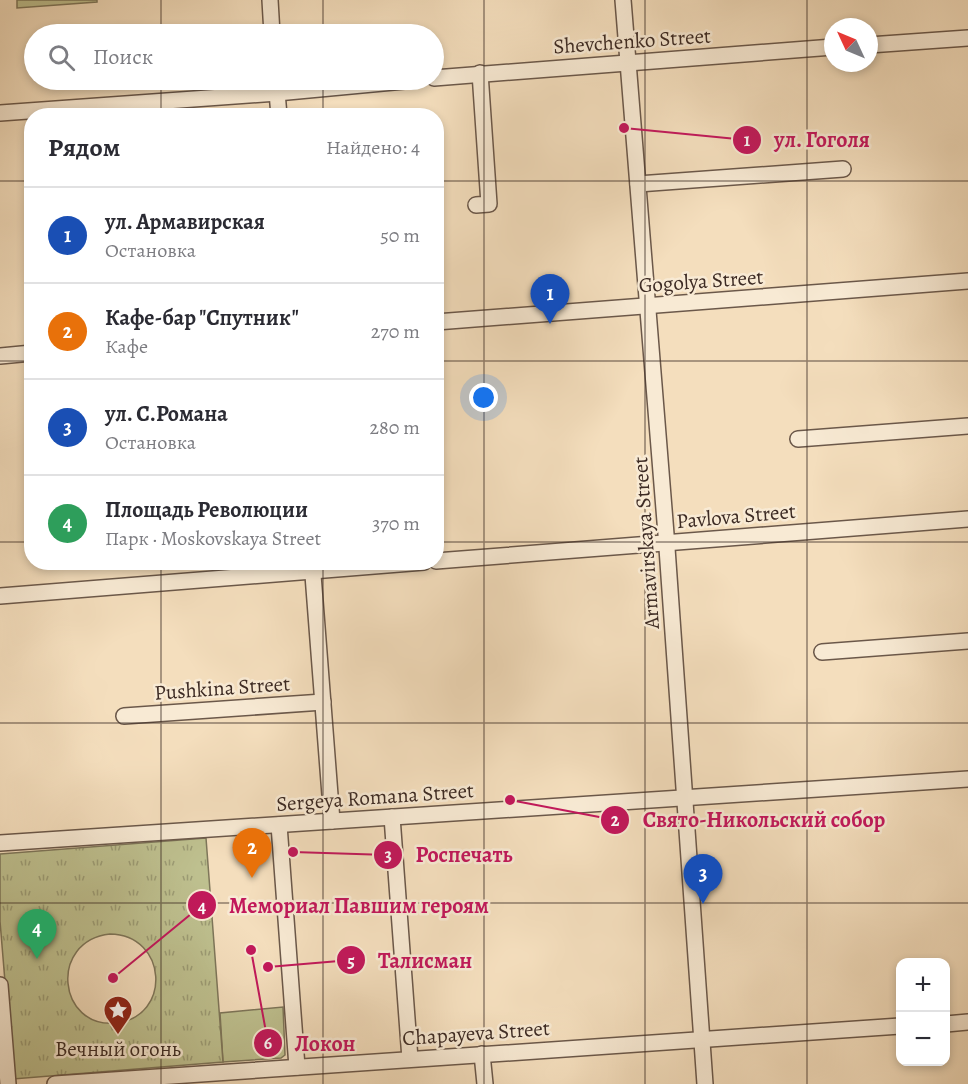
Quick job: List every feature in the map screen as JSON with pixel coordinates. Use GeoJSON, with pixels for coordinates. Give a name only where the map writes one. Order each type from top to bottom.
{"type":"FeatureCollection","features":[{"type":"Feature","properties":{"kind":"street"},"geometry":{"type":"LineString","coordinates":[[270,0],[272,24]]}},
{"type":"Feature","properties":{"kind":"street","name":"Armavirskaya Street"},"geometry":{"type":"LineString","coordinates":[[623,0],[667,543],[705,1084]]}},
{"type":"Feature","properties":{"kind":"street"},"geometry":{"type":"LineString","coordinates":[[878,44],[968,38]]}},
{"type":"Feature","properties":{"kind":"street","name":"Shevchenko Street"},"geometry":{"type":"LineString","coordinates":[[444,77],[824,48]]}},
{"type":"Feature","properties":{"kind":"street"},"geometry":{"type":"LineString","coordinates":[[476,205],[489,204],[480,73]]}},
{"type":"Feature","properties":{"kind":"street"},"geometry":{"type":"LineString","coordinates":[[51,108],[235,90]]}},
{"type":"Feature","properties":{"kind":"street"},"geometry":{"type":"LineString","coordinates":[[276,90],[278,108]]}},
{"type":"Feature","properties":{"kind":"street"},"geometry":{"type":"LineString","coordinates":[[0,113],[24,111]]}},
{"type":"Feature","properties":{"kind":"street"},"geometry":{"type":"LineString","coordinates":[[638,184],[843,169]]}},
{"type":"Feature","properties":{"kind":"street","name":"Gogolya Street"},"geometry":{"type":"LineString","coordinates":[[444,321],[968,281]]}},
{"type":"Feature","properties":{"kind":"street"},"geometry":{"type":"LineString","coordinates":[[0,356],[24,354]]}},
{"type":"Feature","properties":{"kind":"street"},"geometry":{"type":"LineString","coordinates":[[798,439],[968,426]]}},
{"type":"Feature","properties":{"kind":"street","name":"Pavlova Street"},"geometry":{"type":"LineString","coordinates":[[444,560],[968,519]]}},
{"type":"Feature","properties":{"kind":"street"},"geometry":{"type":"LineString","coordinates":[[0,596],[281,570]]}},
{"type":"Feature","properties":{"kind":"street","name":"Pushkina Street"},"geometry":{"type":"LineString","coordinates":[[313,570],[332,821]]}},
{"type":"Feature","properties":{"kind":"street"},"geometry":{"type":"LineString","coordinates":[[822,652],[968,642]]}},
{"type":"Feature","properties":{"kind":"street","name":"Pushkina Street"},"geometry":{"type":"LineString","coordinates":[[124,716],[323,702]]}},
{"type":"Feature","properties":{"kind":"street","name":"Sergeya Romana Street"},"geometry":{"type":"LineString","coordinates":[[0,843],[968,779]]}},
{"type":"Feature","properties":{"kind":"street"},"geometry":{"type":"LineString","coordinates":[[392,817],[410,1059]]}},
{"type":"Feature","properties":{"kind":"street"},"geometry":{"type":"LineString","coordinates":[[279,825],[297,1067]]}},
{"type":"Feature","properties":{"kind":"street"},"geometry":{"type":"LineString","coordinates":[[0,985],[8,1084]]}},
{"type":"Feature","properties":{"kind":"street"},"geometry":{"type":"LineString","coordinates":[[950,1024],[968,1022]]}},
{"type":"Feature","properties":{"kind":"street","name":"Chapayeva Street"},"geometry":{"type":"LineString","coordinates":[[55,1084],[231,1078],[297,1067],[896,1026]]}},
{"type":"Feature","properties":{"kind":"street"},"geometry":{"type":"LineString","coordinates":[[482,1054],[485,1084]]}},
{"type":"Feature","properties":{"kind":"green space"},"geometry":{"type":"Polygon","coordinates":[[[17,0],[97,0],[97,2],[17,8],[17,0]]]}},
{"type":"Feature","properties":{"kind":"green space"},"geometry":{"type":"Polygon","coordinates":[[[206,838],[223,1062],[13,1079],[0,921],[0,854],[206,838]],[[110,934],[90,940],[77,952],[69,967],[68,983],[72,999],[82,1013],[97,1021],[116,1023],[134,1017],[147,1007],[154,992],[156,977],[152,961],[143,947],[129,938],[110,934]]]}},
{"type":"Feature","properties":{"kind":"green space"},"geometry":{"type":"Polygon","coordinates":[[[283,1007],[285,1055],[281,1058],[223,1062],[220,1013],[283,1007]]]}},
{"type":"Feature","properties":{"kind":"place","name":"ул. Гоголя"},"geometry":{"type":"Point","coordinates":[624,128]}},
{"type":"Feature","properties":{"kind":"place","name":"ул. Армавирская"},"geometry":{"type":"Point","coordinates":[550,324]}},
{"type":"Feature","properties":{"kind":"place","name":"Свято-Никольский собор"},"geometry":{"type":"Point","coordinates":[510,800]}},
{"type":"Feature","properties":{"kind":"place","name":"Роспечать"},"geometry":{"type":"Point","coordinates":[293,852]}},
{"type":"Feature","properties":{"kind":"place","name":"Кафе-бар \"Спутник\""},"geometry":{"type":"Point","coordinates":[252,878]}},
{"type":"Feature","properties":{"kind":"place","name":"ул. С.Романа"},"geometry":{"type":"Point","coordinates":[703,904]}},
{"type":"Feature","properties":{"kind":"place","name":"Локон"},"geometry":{"type":"Point","coordinates":[251,950]}},
{"type":"Feature","properties":{"kind":"place","name":"Площадь Революции"},"geometry":{"type":"Point","coordinates":[37,959]}},
{"type":"Feature","properties":{"kind":"place","name":"Талисман"},"geometry":{"type":"Point","coordinates":[268,967]}},
{"type":"Feature","properties":{"kind":"place","name":"Мемориал Павшим героям"},"geometry":{"type":"Point","coordinates":[113,978]}},
{"type":"Feature","properties":{"kind":"place","name":"Вечный огонь"},"geometry":{"type":"Point","coordinates":[118,1036]}}]}
